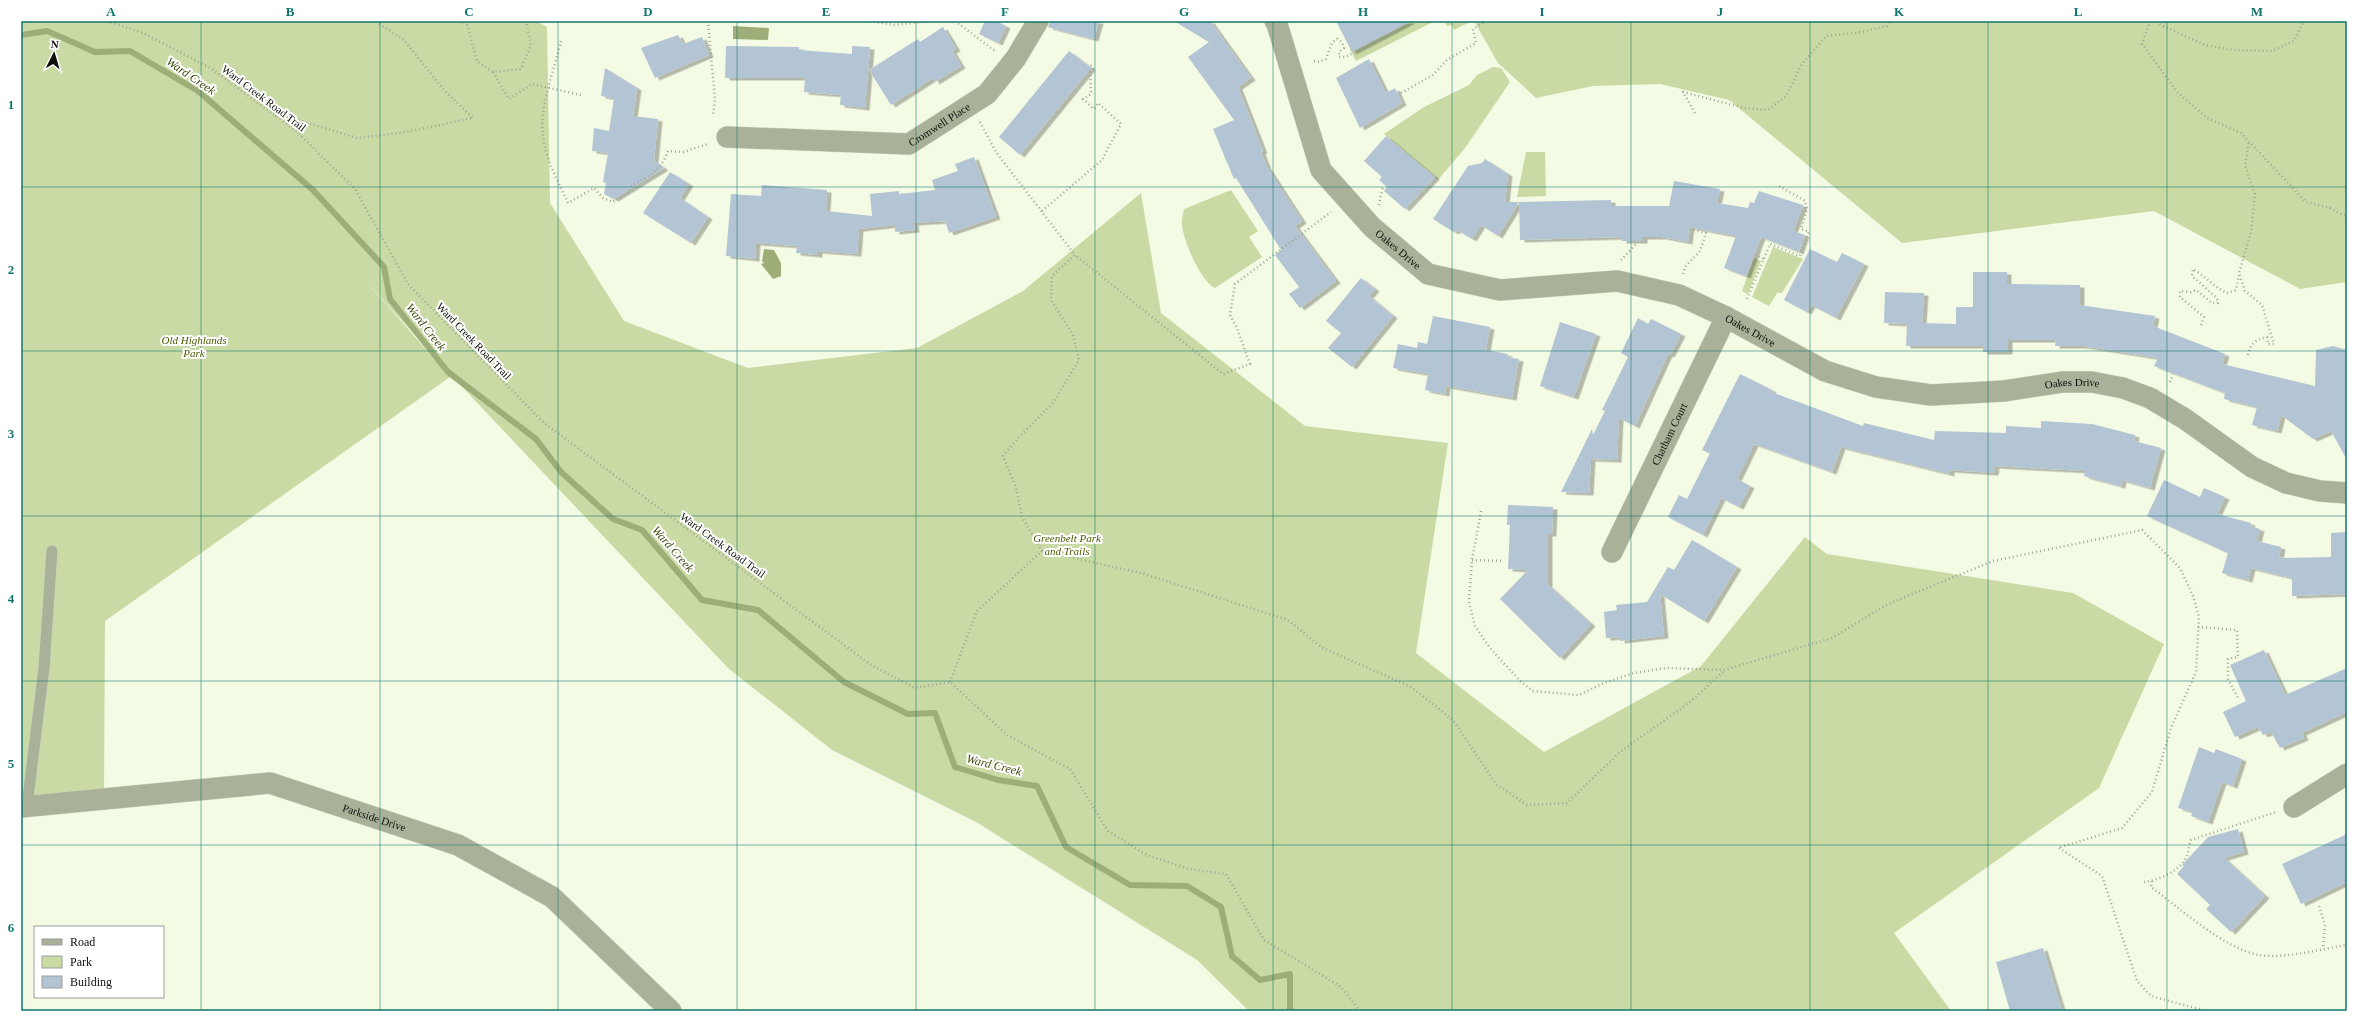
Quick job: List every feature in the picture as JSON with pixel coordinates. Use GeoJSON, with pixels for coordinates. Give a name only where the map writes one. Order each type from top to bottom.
{"type":"FeatureCollection","features":[{"type":"Feature","properties":{"kind":"street","name":"Cromwell Place"},"geometry":{"type":"LineString","coordinates":[[727,137],[909,144],[987,94],[1012,63],[1038,21]]}},
{"type":"Feature","properties":{"kind":"street","name":"Oakes Drive"},"geometry":{"type":"LineString","coordinates":[[1275,21],[1278,24],[1321,170],[1372,227],[1428,274],[1500,290],[1617,281],[1679,295],[1726,317],[1825,371],[1876,387],[1931,395],[2004,391],[2063,382],[2092,382],[2123,388],[2162,405],[2186,419],[2252,467],[2286,484],[2320,491],[2347,493]]}},
{"type":"Feature","properties":{"kind":"street","name":"Chatham Court"},"geometry":{"type":"LineString","coordinates":[[1612,552],[1726,317]]}},
{"type":"Feature","properties":{"kind":"street"},"geometry":{"type":"LineString","coordinates":[[2294,806],[2347,774]]}},
{"type":"Feature","properties":{"kind":"street","name":"Parkside Drive"},"geometry":{"type":"LineString","coordinates":[[24,807],[270,783],[458,845],[552,897],[671,1011]]}},
{"type":"Feature","properties":{"kind":"lane"},"geometry":{"type":"LineString","coordinates":[[24,807],[44,668],[52,551]]}},
{"type":"Feature","properties":{"kind":"path","name":"Ward Creek Road Trail"},"geometry":{"type":"LineString","coordinates":[[107,21],[143,33],[212,69],[296,132],[354,189],[408,284],[544,423],[871,665],[915,688],[950,682]]}},
{"type":"Feature","properties":{"kind":"path"},"geometry":{"type":"LineString","coordinates":[[275,116],[289,117],[357,138],[406,132],[473,118],[444,90],[404,40],[375,21]]}},
{"type":"Feature","properties":{"kind":"path"},"geometry":{"type":"LineString","coordinates":[[460,21],[467,24],[477,61],[493,72],[510,99],[532,84],[550,86],[581,94]]}},
{"type":"Feature","properties":{"kind":"path"},"geometry":{"type":"LineString","coordinates":[[493,72],[520,70],[531,45],[526,21]]}},
{"type":"Feature","properties":{"kind":"path"},"geometry":{"type":"LineString","coordinates":[[708,21],[715,93],[713,115]]}},
{"type":"Feature","properties":{"kind":"path"},"geometry":{"type":"LineString","coordinates":[[870,21],[894,25],[930,21]]}},
{"type":"Feature","properties":{"kind":"path"},"geometry":{"type":"LineString","coordinates":[[955,21],[1012,63]]}},
{"type":"Feature","properties":{"kind":"path"},"geometry":{"type":"LineString","coordinates":[[1401,93],[1433,75],[1447,60],[1476,43],[1473,29],[1486,21]]}},
{"type":"Feature","properties":{"kind":"path"},"geometry":{"type":"LineString","coordinates":[[1695,113],[1683,92],[1744,108],[1768,110],[1786,96],[1802,64],[1826,36],[1862,32],[1887,26],[1889,21]]}},
{"type":"Feature","properties":{"kind":"path"},"geometry":{"type":"LineString","coordinates":[[2150,21],[2142,44],[2177,92],[2207,118],[2241,133],[2306,202],[2330,208],[2347,217]]}},
{"type":"Feature","properties":{"kind":"path"},"geometry":{"type":"LineString","coordinates":[[2157,21],[2161,25],[2205,45],[2233,50],[2272,51],[2294,41],[2304,21]]}},
{"type":"Feature","properties":{"kind":"path"},"geometry":{"type":"LineString","coordinates":[[1314,61],[1319,62],[1326,59],[1332,43],[1337,39],[1342,42],[1344,48],[1339,52],[1339,57],[1345,57],[1397,31]]}},
{"type":"Feature","properties":{"kind":"path"},"geometry":{"type":"LineString","coordinates":[[561,41],[545,104],[543,134],[552,168],[568,203],[594,188],[603,198],[613,202],[629,192],[630,187],[652,175],[660,167],[668,151],[683,152],[727,137]]}},
{"type":"Feature","properties":{"kind":"path"},"geometry":{"type":"LineString","coordinates":[[1042,211],[1102,160],[1121,124],[1098,103],[1094,109],[1083,99],[1091,94],[1090,72],[1093,69],[1090,64]]}},
{"type":"Feature","properties":{"kind":"path"},"geometry":{"type":"LineString","coordinates":[[970,104],[996,152],[1075,255],[1224,374],[1250,364],[1237,328],[1230,314],[1235,284],[1348,200]]}},
{"type":"Feature","properties":{"kind":"path"},"geometry":{"type":"LineString","coordinates":[[2201,325],[2204,317],[2186,304],[2180,297],[2180,291],[2191,292],[2196,290],[2212,303],[2218,303],[2217,298],[2192,276],[2193,269],[2205,276],[2219,289],[2227,293],[2236,290],[2251,232],[2255,194],[2245,166],[2249,142]]}},
{"type":"Feature","properties":{"kind":"path"},"geometry":{"type":"LineString","coordinates":[[1747,298],[1770,244],[1800,256],[1809,232],[1801,229],[1807,209],[1805,201],[1777,185]]}},
{"type":"Feature","properties":{"kind":"path"},"geometry":{"type":"LineString","coordinates":[[1379,208],[1383,186]]}},
{"type":"Feature","properties":{"kind":"path"},"geometry":{"type":"LineString","coordinates":[[1683,274],[1685,267],[1700,251],[1706,233],[1693,230]]}},
{"type":"Feature","properties":{"kind":"path"},"geometry":{"type":"LineString","coordinates":[[1619,263],[1637,243]]}},
{"type":"Feature","properties":{"kind":"path"},"geometry":{"type":"LineString","coordinates":[[1075,255],[1052,276],[1051,300],[1073,334],[1079,360],[1053,403],[1018,438],[1003,456],[1016,487],[1022,517],[1042,550],[1141,573],[1288,620],[1321,647],[1411,687],[1453,720],[1496,784],[1527,805],[1567,803],[1620,752],[1690,702],[1724,670]]}},
{"type":"Feature","properties":{"kind":"path"},"geometry":{"type":"LineString","coordinates":[[1755,255],[1764,259]]}},
{"type":"Feature","properties":{"kind":"path"},"geometry":{"type":"LineString","coordinates":[[2239,274],[2245,291],[2262,305],[2274,344],[2268,344],[2267,337],[2259,339],[2251,345],[2248,355]]}},
{"type":"Feature","properties":{"kind":"path"},"geometry":{"type":"LineString","coordinates":[[2170,382],[2173,374]]}},
{"type":"Feature","properties":{"kind":"path"},"geometry":{"type":"LineString","coordinates":[[1481,511],[1472,560],[1469,602],[1475,626],[1490,648],[1520,681],[1533,691],[1579,695],[1604,683],[1634,673],[1666,668],[1724,670],[1832,638],[1888,604],[1993,561],[2142,530],[2180,568],[2195,603],[2199,617],[2196,672],[2171,728],[2152,792],[2122,828],[2058,848],[2102,876],[2137,981],[2151,996],[2206,1011]]}},
{"type":"Feature","properties":{"kind":"path"},"geometry":{"type":"LineString","coordinates":[[1042,550],[976,611],[950,682],[1007,736],[1070,769],[1108,831],[1147,855],[1189,869],[1226,874],[1264,940],[1341,987],[1360,1011]]}},
{"type":"Feature","properties":{"kind":"path"},"geometry":{"type":"LineString","coordinates":[[1472,560],[1501,561]]}},
{"type":"Feature","properties":{"kind":"path"},"geometry":{"type":"LineString","coordinates":[[2198,627],[2238,630],[2238,657],[2228,659],[2228,679],[2238,698]]}},
{"type":"Feature","properties":{"kind":"path"},"geometry":{"type":"LineString","coordinates":[[2144,882],[2152,881],[2172,872],[2186,858],[2191,840],[2294,806]]}},
{"type":"Feature","properties":{"kind":"path"},"geometry":{"type":"LineString","coordinates":[[2152,881],[2151,887],[2216,934],[2239,948],[2260,955],[2289,954],[2347,945]]}},
{"type":"Feature","properties":{"kind":"path"},"geometry":{"type":"LineString","coordinates":[[2319,906],[2325,925],[2323,949]]}},
{"type":"Feature","properties":{"kind":"green space"},"geometry":{"type":"Polygon","coordinates":[[[21,21],[536,21],[547,27],[550,203],[624,321],[748,368],[917,348],[1023,291],[1141,193],[1161,313],[1305,426],[1448,443],[1416,653],[1544,752],[1701,666],[1805,537],[1827,554],[2073,593],[2164,644],[2099,788],[1894,933],[1951,1011],[1249,1011],[1197,960],[976,822],[832,750],[728,668],[448,372],[359,273],[450,377],[105,621],[104,797],[21,808],[21,21]]]}},
{"type":"Feature","properties":{"kind":"green space"},"geometry":{"type":"Polygon","coordinates":[[[1393,21],[1435,21],[1356,61],[1350,49],[1376,36],[1378,38],[1397,29],[1393,21]]]}},
{"type":"Feature","properties":{"kind":"green space"},"geometry":{"type":"Polygon","coordinates":[[[1444,21],[1472,21],[1454,30],[1451,25],[1447,26],[1444,21]]]}},
{"type":"Feature","properties":{"kind":"green space"},"geometry":{"type":"Polygon","coordinates":[[[1474,21],[2347,21],[2347,282],[2300,289],[2154,211],[1902,243],[1729,100],[1660,84],[1593,86],[1536,98],[1498,63],[1474,21]]]}},
{"type":"Feature","properties":{"kind":"green space"},"geometry":{"type":"Polygon","coordinates":[[[1493,67],[1501,68],[1510,82],[1465,148],[1438,180],[1384,134],[1424,107],[1469,85],[1477,75],[1493,67]]]}},
{"type":"Feature","properties":{"kind":"green space"},"geometry":{"type":"Polygon","coordinates":[[[1526,152],[1545,152],[1546,196],[1517,197],[1526,152]]]}},
{"type":"Feature","properties":{"kind":"green space"},"geometry":{"type":"Polygon","coordinates":[[[1231,190],[1258,231],[1249,237],[1262,257],[1215,288],[1204,278],[1189,250],[1183,232],[1182,217],[1184,209],[1231,190]]]}},
{"type":"Feature","properties":{"kind":"green space"},"geometry":{"type":"Polygon","coordinates":[[[1773,247],[1803,259],[1782,293],[1777,293],[1769,306],[1752,297],[1773,247]]]}},
{"type":"Feature","properties":{"kind":"green space"},"geometry":{"type":"Polygon","coordinates":[[[1754,258],[1761,261],[1748,294],[1742,291],[1754,258]]]}},
{"type":"Feature","properties":{"kind":"shaded area"},"geometry":{"type":"Polygon","coordinates":[[[733,26],[769,28],[768,40],[733,39],[733,26]]]}},
{"type":"Feature","properties":{"kind":"shaded area"},"geometry":{"type":"Polygon","coordinates":[[[764,249],[774,250],[781,263],[781,276],[773,279],[761,264],[764,263],[762,261],[764,249]]]}},
{"type":"Feature","properties":{"kind":"building"},"geometry":{"type":"Polygon","coordinates":[[[985,21],[996,21],[1006,26],[998,43],[979,34],[985,21]]]}},
{"type":"Feature","properties":{"kind":"building"},"geometry":{"type":"Polygon","coordinates":[[[1050,21],[1099,21],[1094,39],[1048,27],[1050,21]]]}},
{"type":"Feature","properties":{"kind":"building"},"geometry":{"type":"Polygon","coordinates":[[[1174,21],[1210,21],[1251,78],[1238,87],[1263,151],[1261,152],[1267,167],[1302,221],[1295,226],[1336,281],[1300,308],[1289,294],[1299,287],[1275,255],[1281,250],[1236,178],[1234,179],[1213,129],[1234,120],[1188,57],[1209,42],[1174,21]]]}},
{"type":"Feature","properties":{"kind":"building"},"geometry":{"type":"Polygon","coordinates":[[[1336,21],[1411,21],[1352,52],[1336,21]]]}},
{"type":"Feature","properties":{"kind":"building"},"geometry":{"type":"Polygon","coordinates":[[[943,27],[956,49],[952,51],[961,66],[935,82],[933,78],[891,105],[869,70],[918,39],[920,42],[943,27]]]}},
{"type":"Feature","properties":{"kind":"building"},"geometry":{"type":"Polygon","coordinates":[[[678,35],[683,44],[702,37],[709,55],[655,78],[641,48],[678,35]]]}},
{"type":"Feature","properties":{"kind":"building"},"geometry":{"type":"Polygon","coordinates":[[[726,46],[799,47],[799,50],[852,54],[852,46],[870,47],[865,108],[840,105],[841,95],[804,92],[805,78],[725,78],[726,46]]]}},
{"type":"Feature","properties":{"kind":"building"},"geometry":{"type":"Polygon","coordinates":[[[1069,51],[1091,68],[1020,155],[999,137],[1069,51]]]}},
{"type":"Feature","properties":{"kind":"building"},"geometry":{"type":"Polygon","coordinates":[[[1369,59],[1386,93],[1395,88],[1402,103],[1360,128],[1336,78],[1369,59]]]}},
{"type":"Feature","properties":{"kind":"building"},"geometry":{"type":"Polygon","coordinates":[[[605,68],[637,88],[633,116],[658,119],[654,161],[664,168],[614,199],[604,194],[606,183],[603,182],[608,153],[592,151],[594,128],[609,131],[614,98],[601,96],[605,68]]]}},
{"type":"Feature","properties":{"kind":"building"},"geometry":{"type":"Polygon","coordinates":[[[1386,136],[1435,177],[1405,209],[1384,191],[1387,187],[1379,180],[1382,177],[1364,161],[1386,136]]]}},
{"type":"Feature","properties":{"kind":"building"},"geometry":{"type":"Polygon","coordinates":[[[974,157],[996,217],[949,233],[945,221],[914,223],[915,230],[895,232],[895,225],[859,229],[857,254],[818,251],[818,255],[796,253],[797,246],[756,243],[755,259],[726,256],[731,194],[761,196],[762,185],[827,190],[826,211],[872,216],[870,194],[899,191],[899,194],[935,190],[932,180],[958,171],[955,164],[974,157]]]}},
{"type":"Feature","properties":{"kind":"building"},"geometry":{"type":"Polygon","coordinates":[[[1485,159],[1508,174],[1505,202],[1519,202],[1498,236],[1481,225],[1472,239],[1457,230],[1454,232],[1433,219],[1468,166],[1482,163],[1485,159]]]}},
{"type":"Feature","properties":{"kind":"building"},"geometry":{"type":"Polygon","coordinates":[[[670,172],[689,184],[680,198],[708,217],[691,243],[643,213],[670,172]]]}},
{"type":"Feature","properties":{"kind":"building"},"geometry":{"type":"Polygon","coordinates":[[[1674,181],[1720,189],[1717,203],[1748,208],[1750,202],[1754,203],[1759,191],[1803,205],[1793,231],[1805,235],[1799,252],[1761,237],[1746,276],[1724,268],[1736,236],[1690,227],[1688,242],[1662,237],[1643,237],[1643,241],[1622,241],[1622,237],[1520,240],[1519,202],[1611,200],[1611,206],[1669,206],[1674,181]]]}},
{"type":"Feature","properties":{"kind":"building"},"geometry":{"type":"Polygon","coordinates":[[[1810,249],[1837,262],[1842,253],[1864,264],[1836,318],[1811,305],[1807,312],[1784,300],[1810,249]]]}},
{"type":"Feature","properties":{"kind":"building"},"geometry":{"type":"Polygon","coordinates":[[[1973,272],[2007,272],[2007,284],[2080,285],[2080,305],[2155,316],[2153,326],[2225,354],[2222,364],[2315,386],[2316,350],[2333,346],[2347,350],[2347,460],[2331,431],[2313,439],[2281,415],[2277,431],[2252,425],[2257,407],[2224,399],[2225,393],[2154,366],[2158,358],[2083,346],[2055,346],[2056,340],[2008,340],[2008,352],[1983,352],[1983,346],[1906,346],[1907,324],[1884,323],[1885,292],[1924,293],[1922,323],[1956,324],[1956,307],[1973,307],[1973,272]]]}},
{"type":"Feature","properties":{"kind":"building"},"geometry":{"type":"Polygon","coordinates":[[[1361,278],[1375,289],[1369,296],[1393,316],[1352,367],[1328,348],[1341,333],[1326,321],[1361,278]]]}},
{"type":"Feature","properties":{"kind":"building"},"geometry":{"type":"Polygon","coordinates":[[[1433,316],[1490,327],[1486,350],[1508,354],[1507,357],[1519,359],[1512,398],[1446,386],[1445,394],[1425,390],[1428,374],[1393,368],[1398,344],[1417,348],[1418,342],[1427,344],[1433,316]]]}},
{"type":"Feature","properties":{"kind":"building"},"geometry":{"type":"Polygon","coordinates":[[[1638,318],[1648,324],[1651,319],[1681,334],[1670,355],[1668,354],[1635,426],[1619,418],[1617,460],[1591,459],[1589,493],[1561,492],[1592,429],[1593,435],[1605,411],[1602,410],[1628,357],[1621,353],[1638,318]]]}},
{"type":"Feature","properties":{"kind":"building"},"geometry":{"type":"Polygon","coordinates":[[[1560,322],[1596,334],[1574,397],[1540,386],[1560,322]]]}},
{"type":"Feature","properties":{"kind":"building"},"geometry":{"type":"Polygon","coordinates":[[[1740,374],[1772,390],[1771,392],[1863,426],[1864,423],[1934,440],[1935,431],[2006,433],[2006,426],[2041,428],[2041,421],[2092,424],[2135,435],[2134,441],[2161,448],[2150,488],[2122,480],[2121,486],[2084,476],[2085,471],[1995,466],[1994,473],[1950,470],[1950,474],[1841,447],[1832,472],[1754,444],[1737,479],[1750,486],[1739,507],[1721,498],[1703,535],[1668,517],[1679,495],[1687,499],[1710,453],[1702,450],[1740,374]]]}},
{"type":"Feature","properties":{"kind":"building"},"geometry":{"type":"Polygon","coordinates":[[[2164,480],[2200,497],[2204,488],[2225,497],[2217,514],[2251,523],[2250,526],[2260,529],[2257,541],[2281,547],[2279,558],[2331,557],[2331,533],[2347,532],[2347,594],[2292,596],[2292,578],[2251,568],[2248,580],[2222,573],[2228,553],[2147,516],[2164,480]]]}},
{"type":"Feature","properties":{"kind":"building"},"geometry":{"type":"Polygon","coordinates":[[[1508,505],[1553,507],[1552,534],[1548,534],[1548,585],[1591,624],[1560,658],[1500,599],[1528,570],[1508,569],[1510,525],[1507,525],[1508,505]]]}},
{"type":"Feature","properties":{"kind":"building"},"geometry":{"type":"Polygon","coordinates":[[[1692,540],[1737,567],[1704,621],[1660,594],[1664,636],[1620,641],[1620,637],[1606,638],[1604,612],[1617,610],[1616,605],[1647,602],[1668,567],[1674,570],[1692,540]]]}},
{"type":"Feature","properties":{"kind":"building"},"geometry":{"type":"Polygon","coordinates":[[[2264,650],[2285,695],[2347,668],[2347,712],[2302,733],[2304,738],[2280,748],[2271,732],[2263,735],[2258,727],[2235,737],[2223,712],[2246,701],[2230,665],[2264,650]]]}},
{"type":"Feature","properties":{"kind":"building"},"geometry":{"type":"Polygon","coordinates":[[[2199,747],[2214,753],[2216,749],[2242,759],[2233,786],[2222,782],[2208,822],[2191,816],[2193,812],[2178,808],[2199,747]]]}},
{"type":"Feature","properties":{"kind":"building"},"geometry":{"type":"Polygon","coordinates":[[[2238,829],[2244,852],[2224,858],[2265,896],[2231,932],[2206,909],[2210,905],[2177,874],[2184,866],[2182,865],[2208,837],[2238,829]]]}},
{"type":"Feature","properties":{"kind":"building"},"geometry":{"type":"Polygon","coordinates":[[[2347,834],[2347,882],[2301,904],[2282,864],[2347,834]]]}},
{"type":"Feature","properties":{"kind":"building"},"geometry":{"type":"Polygon","coordinates":[[[2043,948],[2062,1011],[2010,1011],[1996,962],[2043,948]]]}},
{"type":"Feature","properties":{"kind":"waterway","name":"Ward Creek"},"geometry":{"type":"LineString","coordinates":[[21,35],[47,31],[95,52],[130,51],[198,91],[313,190],[384,267],[390,299],[448,372],[536,439],[561,472],[613,519],[642,530],[702,600],[758,610],[844,682],[908,714],[935,713],[955,767],[998,780],[1037,786],[1066,847],[1130,885],[1187,886],[1221,907],[1232,956],[1260,980],[1290,974],[1290,1010],[1292,1011]]}},
{"type":"Feature","properties":{"kind":"park label","name":"Old Highlands Park"},"geometry":{"type":"Point","coordinates":[194,346]}},
{"type":"Feature","properties":{"kind":"park label","name":"Greenbelt Park and Trails"},"geometry":{"type":"Point","coordinates":[1067,544]}}]}
